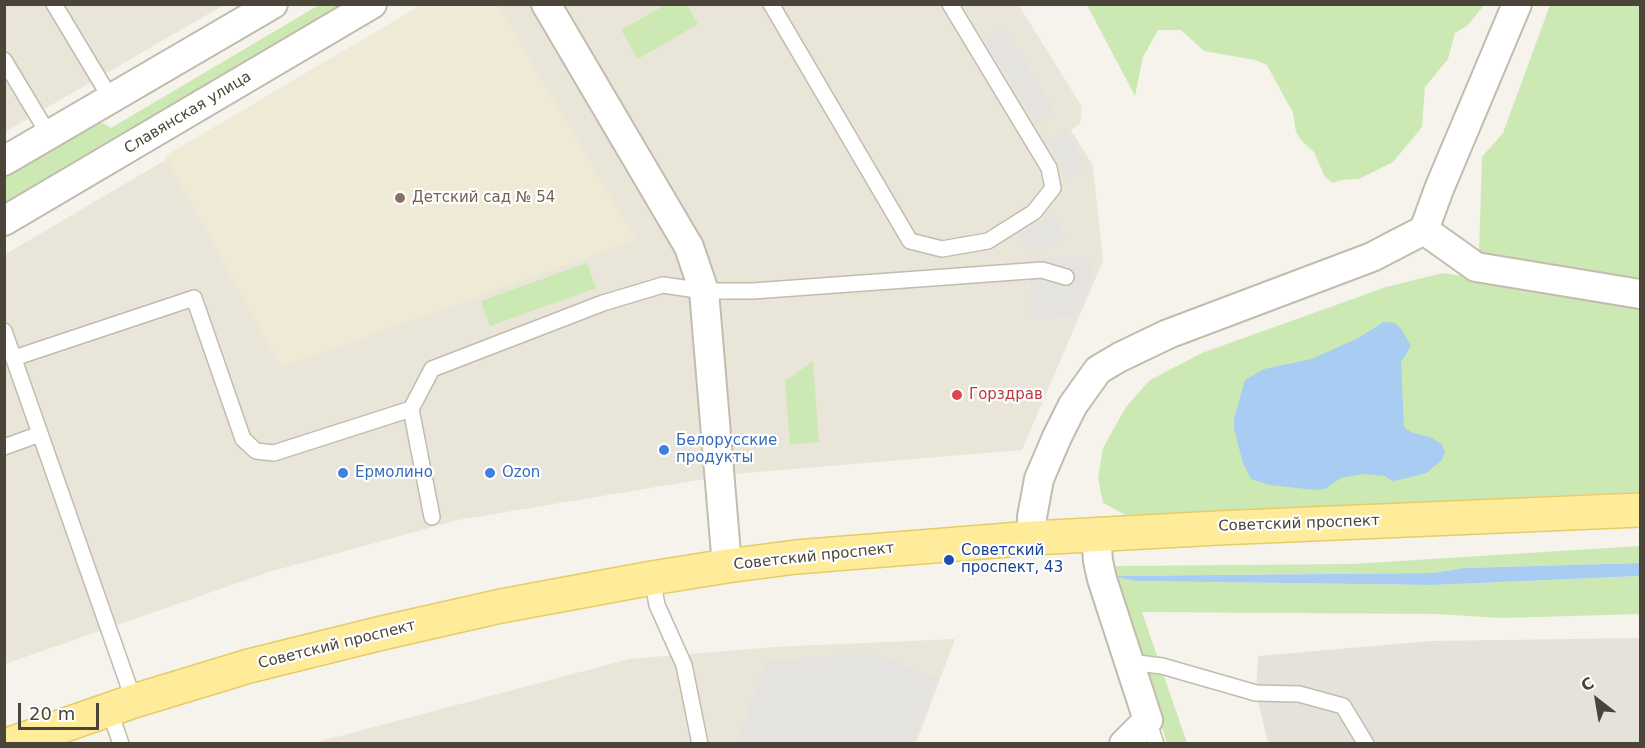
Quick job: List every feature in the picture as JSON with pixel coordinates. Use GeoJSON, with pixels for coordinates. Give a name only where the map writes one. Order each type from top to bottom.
{"type":"FeatureCollection","features":[{"type":"Feature","properties":{"kind":"main road","name":"Советский проспект"},"geometry":{"type":"LineString","coordinates":[[10,744],[122,705],[249,666],[501,606],[727,566],[796,557],[1096,534],[1641,510]]}},
{"type":"Feature","properties":{"kind":"street","name":"Славянская улица"},"geometry":{"type":"LineString","coordinates":[[4,221],[372,4]]}},
{"type":"Feature","properties":{"kind":"street"},"geometry":{"type":"LineString","coordinates":[[546,4],[689,247],[704,291],[727,566]]}},
{"type":"Feature","properties":{"kind":"street"},"geometry":{"type":"LineString","coordinates":[[1033,538],[1032,517],[1039,478],[1073,405],[1098,370],[1168,334],[1372,257],[1424,230],[1517,4]]}},
{"type":"Feature","properties":{"kind":"street"},"geometry":{"type":"LineString","coordinates":[[4,160],[111,99],[257,8]]}},
{"type":"Feature","properties":{"kind":"street"},"geometry":{"type":"LineString","coordinates":[[1424,230],[1476,267],[1641,294]]}},
{"type":"Feature","properties":{"kind":"street"},"geometry":{"type":"LineString","coordinates":[[1096,534],[1102,579],[1152,732],[1124,744]]}},
{"type":"Feature","properties":{"kind":"lane"},"geometry":{"type":"LineString","coordinates":[[54,4],[111,99]]}},
{"type":"Feature","properties":{"kind":"lane"},"geometry":{"type":"LineString","coordinates":[[771,4],[910,241],[942,249],[988,241],[1034,212],[1053,188],[1049,168],[950,4]]}},
{"type":"Feature","properties":{"kind":"lane"},"geometry":{"type":"LineString","coordinates":[[4,60],[49,135]]}},
{"type":"Feature","properties":{"kind":"lane"},"geometry":{"type":"LineString","coordinates":[[432,517],[411,410],[432,369],[638,291],[663,285],[704,291],[819,287],[1042,270],[1066,277]]}},
{"type":"Feature","properties":{"kind":"lane"},"geometry":{"type":"LineString","coordinates":[[14,358],[194,298],[243,439],[256,451],[274,453],[411,410]]}},
{"type":"Feature","properties":{"kind":"lane"},"geometry":{"type":"LineString","coordinates":[[4,331],[40,435],[122,705],[121,744]]}},
{"type":"Feature","properties":{"kind":"lane"},"geometry":{"type":"LineString","coordinates":[[4,447],[40,435]]}},
{"type":"Feature","properties":{"kind":"lane"},"geometry":{"type":"LineString","coordinates":[[652,578],[657,605],[684,665],[700,744]]}},
{"type":"Feature","properties":{"kind":"lane"},"geometry":{"type":"LineString","coordinates":[[1128,662],[1162,666],[1256,693],[1299,694],[1343,705],[1366,744]]}},
{"type":"Feature","properties":{"kind":"shaded area"},"geometry":{"type":"Polygon","coordinates":[[[1018,4],[1082,107],[1080,124],[1071,130],[1093,166],[1103,261],[1022,450],[734,474],[458,520],[269,572],[5,664],[4,255],[429,5],[1018,4]]]}},
{"type":"Feature","properties":{"kind":"shaded area"},"geometry":{"type":"Polygon","coordinates":[[[5,5],[224,5],[5,132],[5,5]]]}},
{"type":"Feature","properties":{"kind":"shaded area","name":"Детский сад № 54"},"geometry":{"type":"Polygon","coordinates":[[[421,5],[498,5],[636,240],[281,367],[165,156],[421,5]]]}},
{"type":"Feature","properties":{"kind":"shaded area"},"geometry":{"type":"Polygon","coordinates":[[[1004,28],[1055,112],[1036,124],[985,39],[1004,28]]]}},
{"type":"Feature","properties":{"kind":"shaded area"},"geometry":{"type":"Polygon","coordinates":[[[1065,130],[1088,167],[1069,178],[1047,141],[1065,130]]]}},
{"type":"Feature","properties":{"kind":"shaded area"},"geometry":{"type":"Polygon","coordinates":[[[1053,214],[1065,235],[1032,256],[1019,235],[1053,214]]]}},
{"type":"Feature","properties":{"kind":"shaded area"},"geometry":{"type":"Polygon","coordinates":[[[1089,256],[1092,278],[1076,316],[1032,319],[1028,260],[1089,256]]]}},
{"type":"Feature","properties":{"kind":"shaded area"},"geometry":{"type":"Polygon","coordinates":[[[1640,638],[1640,743],[1268,743],[1256,693],[1258,656],[1432,641],[1640,638]]]}},
{"type":"Feature","properties":{"kind":"shaded area"},"geometry":{"type":"Polygon","coordinates":[[[955,639],[916,743],[310,744],[629,659],[774,647],[955,639]]]}},
{"type":"Feature","properties":{"kind":"shaded area"},"geometry":{"type":"Polygon","coordinates":[[[873,653],[937,679],[913,743],[737,743],[766,661],[873,653]]]}},
{"type":"Feature","properties":{"kind":"green space"},"geometry":{"type":"Polygon","coordinates":[[[1484,4],[1468,25],[1455,33],[1448,59],[1425,87],[1422,127],[1393,162],[1359,179],[1333,183],[1325,177],[1314,152],[1296,132],[1293,113],[1267,65],[1255,60],[1204,51],[1181,30],[1158,30],[1143,57],[1135,96],[1087,5],[1484,4]]]}},
{"type":"Feature","properties":{"kind":"green space"},"geometry":{"type":"Polygon","coordinates":[[[319,5],[359,5],[5,212],[4,175],[94,124],[103,123],[111,128],[319,5]]]}},
{"type":"Feature","properties":{"kind":"green space"},"geometry":{"type":"Polygon","coordinates":[[[665,5],[687,5],[698,24],[638,59],[621,30],[665,5]]]}},
{"type":"Feature","properties":{"kind":"green space"},"geometry":{"type":"Polygon","coordinates":[[[1550,5],[1640,5],[1640,286],[1479,253],[1482,157],[1503,133],[1550,5]]]}},
{"type":"Feature","properties":{"kind":"green space"},"geometry":{"type":"Polygon","coordinates":[[[587,263],[596,288],[490,326],[481,301],[587,263]]]}},
{"type":"Feature","properties":{"kind":"green space"},"geometry":{"type":"Polygon","coordinates":[[[1443,273],[1640,304],[1640,492],[1126,515],[1103,503],[1098,478],[1103,448],[1126,407],[1150,380],[1202,353],[1386,287],[1443,273]]]}},
{"type":"Feature","properties":{"kind":"green space"},"geometry":{"type":"Polygon","coordinates":[[[813,361],[819,442],[790,445],[785,381],[813,361]]]}},
{"type":"Feature","properties":{"kind":"green space"},"geometry":{"type":"Polygon","coordinates":[[[1640,546],[1640,563],[1464,568],[1434,573],[1117,576],[1136,581],[1433,585],[1640,576],[1640,614],[1502,618],[1436,614],[1142,612],[1187,743],[1167,743],[1113,576],[1116,566],[1352,564],[1640,546]]]}},
{"type":"Feature","properties":{"kind":"water"},"geometry":{"type":"Polygon","coordinates":[[[1384,322],[1395,323],[1411,346],[1401,362],[1404,427],[1442,444],[1445,453],[1441,461],[1426,473],[1403,479],[1393,481],[1384,476],[1363,474],[1341,478],[1325,489],[1316,490],[1269,485],[1251,479],[1243,463],[1234,429],[1234,419],[1245,380],[1264,369],[1312,359],[1358,338],[1384,322]]]}},
{"type":"Feature","properties":{"kind":"water"},"geometry":{"type":"Polygon","coordinates":[[[1640,563],[1640,576],[1433,585],[1136,581],[1113,576],[1434,573],[1464,568],[1640,563]]]}},
{"type":"Feature","properties":{"kind":"place","name":"Детский сад № 54"},"geometry":{"type":"Point","coordinates":[400,198]}},
{"type":"Feature","properties":{"kind":"place","name":"Горздрав"},"geometry":{"type":"Point","coordinates":[957,395]}},
{"type":"Feature","properties":{"kind":"place","name":"Белорусские продукты"},"geometry":{"type":"Point","coordinates":[664,450]}},
{"type":"Feature","properties":{"kind":"place","name":"Ермолино"},"geometry":{"type":"Point","coordinates":[343,473]}},
{"type":"Feature","properties":{"kind":"place","name":"Ozon"},"geometry":{"type":"Point","coordinates":[490,473]}},
{"type":"Feature","properties":{"kind":"place","name":"Советский проспект, 43"},"geometry":{"type":"Point","coordinates":[949,560]}}]}
